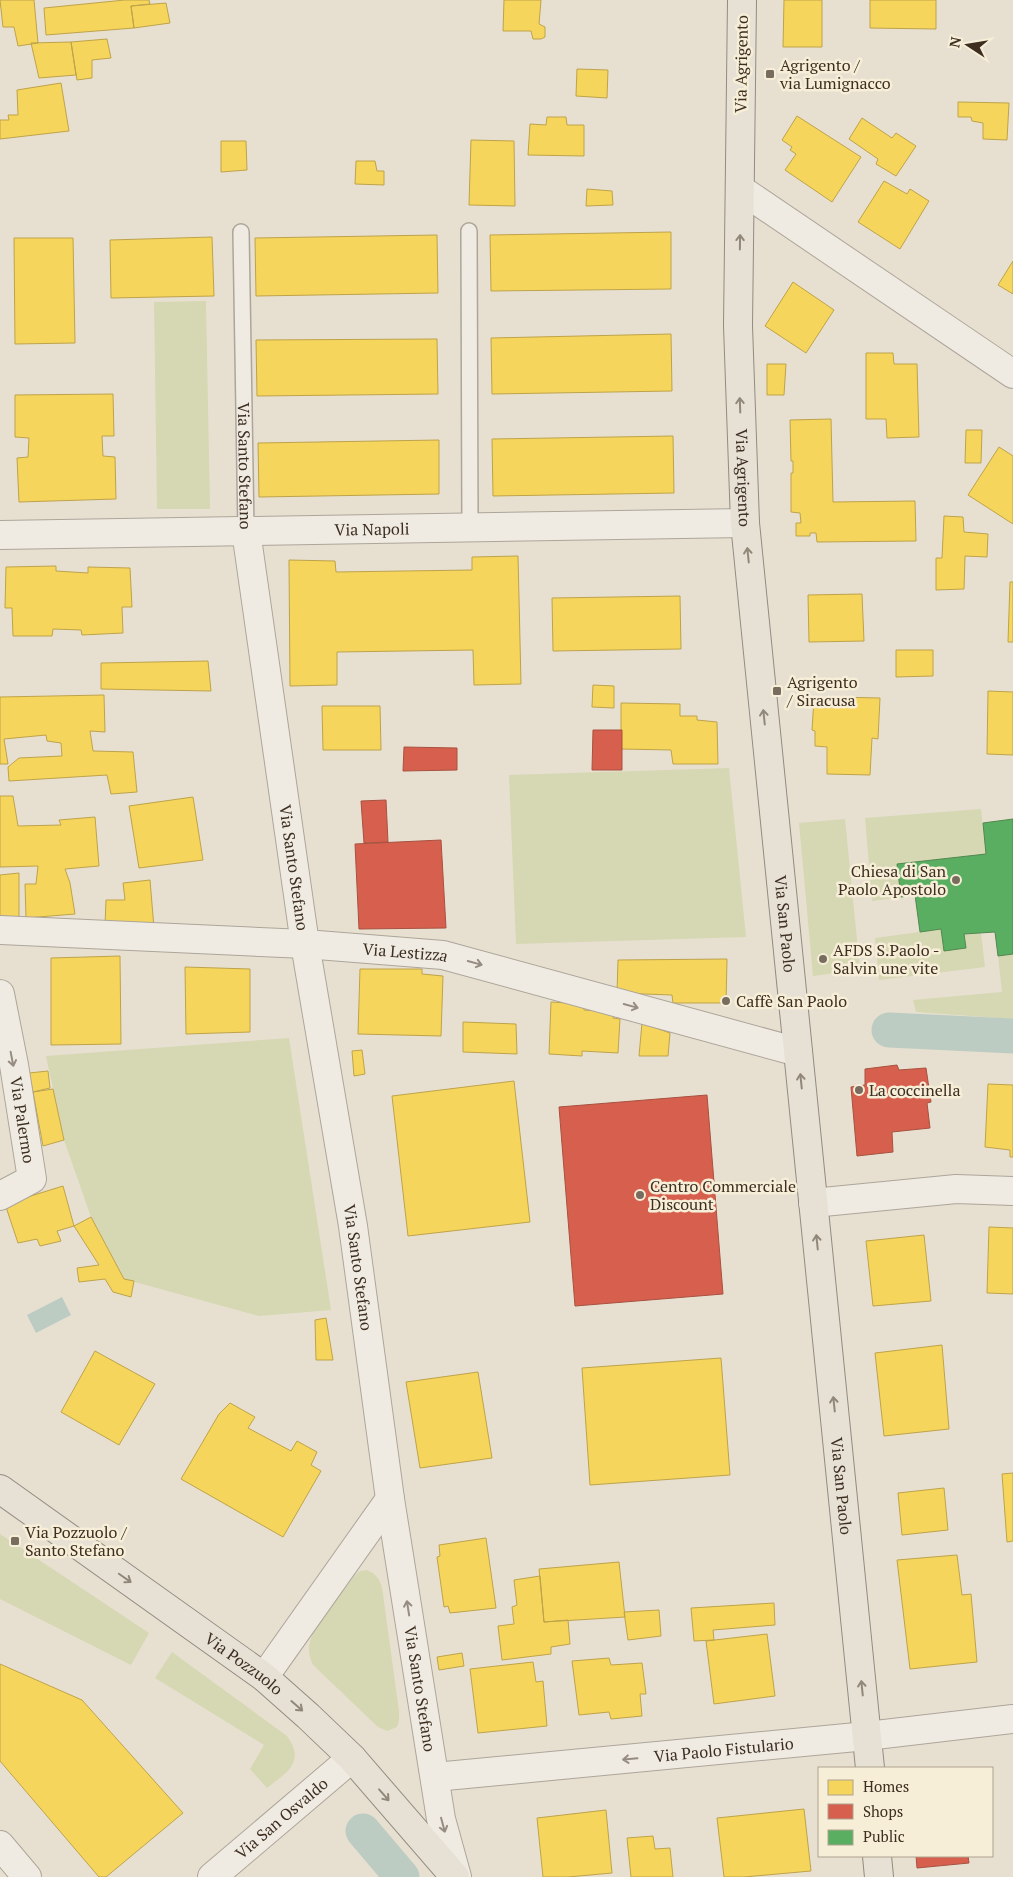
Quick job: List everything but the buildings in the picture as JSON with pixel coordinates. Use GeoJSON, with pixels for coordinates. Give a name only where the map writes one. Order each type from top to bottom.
{"type":"FeatureCollection","features":[{"type":"Feature","properties":{"kind":"main road","name":"Via Agrigento"},"geometry":{"type":"LineString","coordinates":[[742,0],[738,326],[745,523],[769,766]]}},
{"type":"Feature","properties":{"kind":"main road","name":"Via San Paolo"},"geometry":{"type":"LineString","coordinates":[[769,766],[870,1767]]}},
{"type":"Feature","properties":{"kind":"main road","name":"Via Pozzuolo"},"geometry":{"type":"LineString","coordinates":[[0,1489],[264,1677],[352,1758],[456,1877]]}},
{"type":"Feature","properties":{"kind":"main road"},"geometry":{"type":"LineString","coordinates":[[877,1857],[879,1877]]}},
{"type":"Feature","properties":{"kind":"street"},"geometry":{"type":"LineString","coordinates":[[740,188],[1013,374]]}},
{"type":"Feature","properties":{"kind":"street","name":"Via Napoli"},"geometry":{"type":"LineString","coordinates":[[0,535],[745,523]]}},
{"type":"Feature","properties":{"kind":"street","name":"Via Santo Stefano"},"geometry":{"type":"LineString","coordinates":[[246,531],[305,944],[353,1226],[390,1499],[441,1819],[456,1877]]}},
{"type":"Feature","properties":{"kind":"street","name":"Via Lestizza"},"geometry":{"type":"LineString","coordinates":[[0,930],[305,944],[444,955],[798,1052]]}},
{"type":"Feature","properties":{"kind":"street","name":"Via Palermo"},"geometry":{"type":"LineString","coordinates":[[0,994],[14,1065],[32,1179],[0,1196]]}},
{"type":"Feature","properties":{"kind":"street"},"geometry":{"type":"LineString","coordinates":[[813,1203],[956,1189],[1013,1190]]}},
{"type":"Feature","properties":{"kind":"street"},"geometry":{"type":"LineString","coordinates":[[264,1677],[390,1499]]}},
{"type":"Feature","properties":{"kind":"street","name":"Via Paolo Fistulario"},"geometry":{"type":"LineString","coordinates":[[435,1777],[867,1736],[1013,1719]]}},
{"type":"Feature","properties":{"kind":"street","name":"Via San Osvaldo"},"geometry":{"type":"LineString","coordinates":[[212,1877],[352,1758]]}},
{"type":"Feature","properties":{"kind":"street"},"geometry":{"type":"LineString","coordinates":[[0,1845],[27,1877]]}},
{"type":"Feature","properties":{"kind":"lane"},"geometry":{"type":"LineString","coordinates":[[469,231],[470,528]]}},
{"type":"Feature","properties":{"kind":"lane","name":"Via Santo Stefano"},"geometry":{"type":"LineString","coordinates":[[241,232],[246,531]]}},
{"type":"Feature","properties":{"kind":"green space"},"geometry":{"type":"Polygon","coordinates":[[[206,301],[210,509],[157,509],[154,302],[206,301]]]}},
{"type":"Feature","properties":{"kind":"green space"},"geometry":{"type":"Polygon","coordinates":[[[729,768],[746,937],[516,944],[509,775],[729,768]]]}},
{"type":"Feature","properties":{"kind":"green space"},"geometry":{"type":"Polygon","coordinates":[[[981,809],[986,854],[898,864],[901,897],[872,901],[865,818],[981,809]]]}},
{"type":"Feature","properties":{"kind":"green space"},"geometry":{"type":"Polygon","coordinates":[[[845,819],[860,970],[813,976],[799,823],[845,819]]]}},
{"type":"Feature","properties":{"kind":"green space"},"geometry":{"type":"Polygon","coordinates":[[[941,929],[945,950],[965,948],[964,934],[981,933],[985,967],[879,980],[875,938],[941,929]]]}},
{"type":"Feature","properties":{"kind":"green space"},"geometry":{"type":"Polygon","coordinates":[[[1013,954],[1013,1019],[916,1012],[913,1000],[1002,992],[998,956],[1013,954]]]}},
{"type":"Feature","properties":{"kind":"green space"},"geometry":{"type":"Polygon","coordinates":[[[289,1038],[331,1310],[259,1316],[124,1279],[91,1217],[64,1140],[46,1056],[289,1038]]]}},
{"type":"Feature","properties":{"kind":"green space"},"geometry":{"type":"Polygon","coordinates":[[[0,1534],[149,1633],[131,1665],[0,1599],[0,1534]]]}},
{"type":"Feature","properties":{"kind":"green space"},"geometry":{"type":"Polygon","coordinates":[[[367,1570],[377,1577],[382,1587],[399,1711],[397,1727],[387,1731],[378,1727],[313,1665],[309,1652],[309,1644],[314,1631],[355,1575],[360,1571],[367,1570]]]}},
{"type":"Feature","properties":{"kind":"green space"},"geometry":{"type":"Polygon","coordinates":[[[172,1652],[287,1736],[295,1753],[292,1766],[267,1788],[250,1769],[264,1745],[155,1678],[172,1652]]]}},
{"type":"Feature","properties":{"kind":"shaded area"},"geometry":{"type":"Polygon","coordinates":[[[62,1297],[71,1315],[36,1333],[27,1315],[62,1297]]]}},
{"type":"Feature","properties":{"kind":"waterway"},"geometry":{"type":"LineString","coordinates":[[889,1030],[1013,1036]]}},
{"type":"Feature","properties":{"kind":"waterway"},"geometry":{"type":"LineString","coordinates":[[363,1831],[402,1877]]}},
{"type":"Feature","properties":{"kind":"place","name":"Agrigento / via Lumignacco"},"geometry":{"type":"Point","coordinates":[770,74]}},
{"type":"Feature","properties":{"kind":"place","name":"Agrigento / Siracusa"},"geometry":{"type":"Point","coordinates":[777,691]}},
{"type":"Feature","properties":{"kind":"place","name":"Chiesa di San Paolo Apostolo"},"geometry":{"type":"Point","coordinates":[956,880]}},
{"type":"Feature","properties":{"kind":"place","name":"AFDS S.Paolo - Salvin une vite"},"geometry":{"type":"Point","coordinates":[823,959]}},
{"type":"Feature","properties":{"kind":"place","name":"Caffè San Paolo"},"geometry":{"type":"Point","coordinates":[726,1001]}},
{"type":"Feature","properties":{"kind":"place","name":"La coccinella"},"geometry":{"type":"Point","coordinates":[859,1090]}},
{"type":"Feature","properties":{"kind":"place","name":"Centro Commerciale Discount"},"geometry":{"type":"Point","coordinates":[640,1195]}},
{"type":"Feature","properties":{"kind":"place","name":"Via Pozzuolo / Santo Stefano"},"geometry":{"type":"Point","coordinates":[15,1541]}}]}
